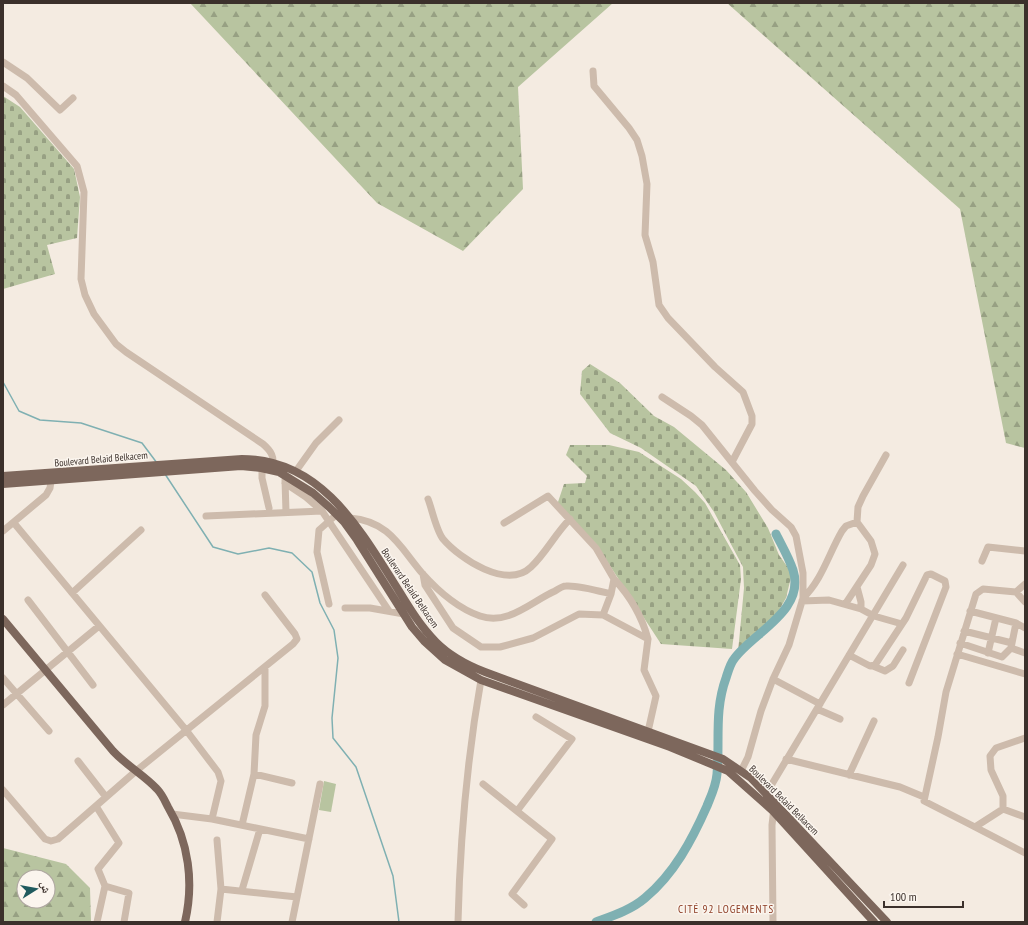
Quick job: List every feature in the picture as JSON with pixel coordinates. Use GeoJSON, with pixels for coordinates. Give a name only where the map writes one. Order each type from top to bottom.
{"type":"FeatureCollection","features":[{"type":"Feature","properties":{"kind":"main road","name":"Boulevard Belaid Belkacem"},"geometry":{"type":"LineString","coordinates":[[3,476],[151,469],[242,459],[296,471],[318,485],[350,518],[365,538],[416,618],[437,643],[451,654],[466,664],[485,672],[647,735],[725,769],[775,807],[887,922]]}},
{"type":"Feature","properties":{"kind":"main road","name":"Boulevard Belaid Belkacem"},"geometry":{"type":"LineString","coordinates":[[273,466],[285,479],[313,493],[336,515],[357,540],[404,614],[424,641],[433,650],[463,671],[482,680],[719,758],[741,772],[766,794],[775,807],[874,922]]}},
{"type":"Feature","properties":{"kind":"main road","name":"Boulevard Belaid Belkacem"},"geometry":{"type":"LineString","coordinates":[[3,484],[51,482],[151,469]]}},
{"type":"Feature","properties":{"kind":"main road"},"geometry":{"type":"LineString","coordinates":[[3,619],[113,751],[159,791],[172,814],[183,841],[190,873],[190,902],[185,922]]}},
{"type":"Feature","properties":{"kind":"street"},"geometry":{"type":"LineString","coordinates":[[3,62],[27,78],[60,110],[73,98]]}},
{"type":"Feature","properties":{"kind":"street"},"geometry":{"type":"LineString","coordinates":[[593,71],[594,86],[629,128],[637,140],[642,156],[648,184],[645,235],[653,262],[659,305],[668,318],[710,361],[744,392],[752,416],[752,424],[732,462]]}},
{"type":"Feature","properties":{"kind":"street"},"geometry":{"type":"LineString","coordinates":[[3,86],[16,95],[77,166],[84,192],[81,279],[85,295],[94,314],[116,344],[126,352],[263,444],[271,451],[273,466]]}},
{"type":"Feature","properties":{"kind":"street"},"geometry":{"type":"LineString","coordinates":[[662,397],[702,425],[772,510],[791,527],[796,536],[803,572],[803,600],[789,645],[773,679],[761,711],[748,757],[741,772]]}},
{"type":"Feature","properties":{"kind":"street"},"geometry":{"type":"LineString","coordinates":[[296,471],[316,443],[339,420]]}},
{"type":"Feature","properties":{"kind":"street"},"geometry":{"type":"LineString","coordinates":[[846,603],[871,565],[875,554],[871,541],[857,522],[858,507],[886,455]]}},
{"type":"Feature","properties":{"kind":"street"},"geometry":{"type":"LineString","coordinates":[[262,464],[269,508]]}},
{"type":"Feature","properties":{"kind":"street"},"geometry":{"type":"LineString","coordinates":[[285,479],[322,511],[388,611]]}},
{"type":"Feature","properties":{"kind":"street"},"geometry":{"type":"LineString","coordinates":[[285,479],[286,512]]}},
{"type":"Feature","properties":{"kind":"street"},"geometry":{"type":"LineString","coordinates":[[3,531],[46,495],[51,482]]}},
{"type":"Feature","properties":{"kind":"street"},"geometry":{"type":"LineString","coordinates":[[504,522],[548,496],[596,548],[614,579],[640,616],[648,639],[644,670],[656,696],[647,735]]}},
{"type":"Feature","properties":{"kind":"street"},"geometry":{"type":"LineString","coordinates":[[428,499],[442,538],[468,561],[488,571],[513,575],[530,568],[558,531],[570,519]]}},
{"type":"Feature","properties":{"kind":"street"},"geometry":{"type":"LineString","coordinates":[[206,516],[322,511]]}},
{"type":"Feature","properties":{"kind":"street"},"geometry":{"type":"LineString","coordinates":[[329,604],[317,552],[319,530],[336,515]]}},
{"type":"Feature","properties":{"kind":"street"},"geometry":{"type":"LineString","coordinates":[[350,518],[363,519],[387,531],[402,544],[423,574],[443,594],[461,607],[489,618],[519,612],[545,595],[566,586],[611,594]]}},
{"type":"Feature","properties":{"kind":"street"},"geometry":{"type":"LineString","coordinates":[[803,600],[820,576],[842,531],[846,526],[857,522]]}},
{"type":"Feature","properties":{"kind":"street"},"geometry":{"type":"LineString","coordinates":[[14,523],[186,730],[220,776],[220,786],[212,819]]}},
{"type":"Feature","properties":{"kind":"street"},"geometry":{"type":"LineString","coordinates":[[72,593],[140,530]]}},
{"type":"Feature","properties":{"kind":"street"},"geometry":{"type":"LineString","coordinates":[[982,561],[988,547],[1025,551]]}},
{"type":"Feature","properties":{"kind":"street"},"geometry":{"type":"LineString","coordinates":[[766,794],[874,616],[903,565]]}},
{"type":"Feature","properties":{"kind":"street"},"geometry":{"type":"LineString","coordinates":[[423,574],[425,585],[453,628],[481,647],[500,647],[533,638],[579,614],[603,615],[648,639]]}},
{"type":"Feature","properties":{"kind":"street"},"geometry":{"type":"LineString","coordinates":[[873,666],[877,663],[902,624],[928,575],[930,574],[945,581],[946,587],[909,683]]}},
{"type":"Feature","properties":{"kind":"street"},"geometry":{"type":"LineString","coordinates":[[603,615],[611,594],[614,579]]}},
{"type":"Feature","properties":{"kind":"street"},"geometry":{"type":"LineString","coordinates":[[1025,584],[1016,592],[980,590],[976,594],[946,692],[938,737],[924,797],[924,801],[1025,853]]}},
{"type":"Feature","properties":{"kind":"street"},"geometry":{"type":"LineString","coordinates":[[857,587],[861,609]]}},
{"type":"Feature","properties":{"kind":"street"},"geometry":{"type":"LineString","coordinates":[[1016,592],[1025,602]]}},
{"type":"Feature","properties":{"kind":"street"},"geometry":{"type":"LineString","coordinates":[[3,790],[45,838],[51,841],[58,839],[136,771],[297,639],[295,634],[265,595]]}},
{"type":"Feature","properties":{"kind":"street"},"geometry":{"type":"LineString","coordinates":[[28,600],[93,685]]}},
{"type":"Feature","properties":{"kind":"street"},"geometry":{"type":"LineString","coordinates":[[803,600],[828,600],[846,603],[874,616],[902,624]]}},
{"type":"Feature","properties":{"kind":"street"},"geometry":{"type":"LineString","coordinates":[[346,608],[370,608],[404,614]]}},
{"type":"Feature","properties":{"kind":"street"},"geometry":{"type":"LineString","coordinates":[[970,611],[1016,623],[1025,628]]}},
{"type":"Feature","properties":{"kind":"street"},"geometry":{"type":"LineString","coordinates":[[988,653],[996,618]]}},
{"type":"Feature","properties":{"kind":"street"},"geometry":{"type":"LineString","coordinates":[[960,643],[1002,657],[1012,646],[1016,623]]}},
{"type":"Feature","properties":{"kind":"street"},"geometry":{"type":"LineString","coordinates":[[3,705],[99,626]]}},
{"type":"Feature","properties":{"kind":"street"},"geometry":{"type":"LineString","coordinates":[[964,631],[991,638],[1025,653]]}},
{"type":"Feature","properties":{"kind":"street"},"geometry":{"type":"LineString","coordinates":[[849,655],[885,671],[889,669],[903,650]]}},
{"type":"Feature","properties":{"kind":"street"},"geometry":{"type":"LineString","coordinates":[[957,654],[1025,674]]}},
{"type":"Feature","properties":{"kind":"street"},"geometry":{"type":"LineString","coordinates":[[242,825],[254,774],[256,735],[265,706],[264,667]]}},
{"type":"Feature","properties":{"kind":"street"},"geometry":{"type":"LineString","coordinates":[[3,678],[49,731]]}},
{"type":"Feature","properties":{"kind":"street"},"geometry":{"type":"LineString","coordinates":[[773,679],[840,718]]}},
{"type":"Feature","properties":{"kind":"street"},"geometry":{"type":"LineString","coordinates":[[458,922],[459,873],[474,721],[482,680]]}},
{"type":"Feature","properties":{"kind":"street"},"geometry":{"type":"LineString","coordinates":[[517,810],[572,739],[536,717]]}},
{"type":"Feature","properties":{"kind":"street"},"geometry":{"type":"LineString","coordinates":[[848,775],[874,722]]}},
{"type":"Feature","properties":{"kind":"street"},"geometry":{"type":"LineString","coordinates":[[1003,809],[1004,796],[991,770],[990,756],[996,748],[1025,738]]}},
{"type":"Feature","properties":{"kind":"street"},"geometry":{"type":"LineString","coordinates":[[786,759],[900,787],[924,797]]}},
{"type":"Feature","properties":{"kind":"street"},"geometry":{"type":"LineString","coordinates":[[78,761],[106,797]]}},
{"type":"Feature","properties":{"kind":"street"},"geometry":{"type":"LineString","coordinates":[[254,774],[292,783]]}},
{"type":"Feature","properties":{"kind":"street"},"geometry":{"type":"LineString","coordinates":[[292,922],[320,784]]}},
{"type":"Feature","properties":{"kind":"street"},"geometry":{"type":"LineString","coordinates":[[483,784],[552,839],[512,894],[524,905]]}},
{"type":"Feature","properties":{"kind":"street"},"geometry":{"type":"LineString","coordinates":[[96,806],[119,843],[98,869],[105,886],[97,922]]}},
{"type":"Feature","properties":{"kind":"street"},"geometry":{"type":"LineString","coordinates":[[774,922],[775,807]]}},
{"type":"Feature","properties":{"kind":"street"},"geometry":{"type":"LineString","coordinates":[[975,827],[1003,809]]}},
{"type":"Feature","properties":{"kind":"street"},"geometry":{"type":"LineString","coordinates":[[1003,809],[1025,817]]}},
{"type":"Feature","properties":{"kind":"street"},"geometry":{"type":"LineString","coordinates":[[172,814],[212,819],[309,839]]}},
{"type":"Feature","properties":{"kind":"street"},"geometry":{"type":"LineString","coordinates":[[242,890],[260,829]]}},
{"type":"Feature","properties":{"kind":"street"},"geometry":{"type":"LineString","coordinates":[[217,840],[221,889],[217,922]]}},
{"type":"Feature","properties":{"kind":"street"},"geometry":{"type":"LineString","coordinates":[[105,886],[129,893],[124,922]]}},
{"type":"Feature","properties":{"kind":"street"},"geometry":{"type":"LineString","coordinates":[[221,889],[242,890],[297,897]]}},
{"type":"Feature","properties":{"kind":"green space"},"geometry":{"type":"Polygon","coordinates":[[[190,3],[613,3],[518,87],[523,189],[463,251],[377,203],[190,3]]]}},
{"type":"Feature","properties":{"kind":"green space"},"geometry":{"type":"Polygon","coordinates":[[[727,3],[1025,3],[1025,448],[1006,443],[960,209],[727,3]]]}},
{"type":"Feature","properties":{"kind":"green space"},"geometry":{"type":"Polygon","coordinates":[[[3,96],[20,107],[74,169],[80,197],[77,238],[47,245],[55,274],[3,289],[3,96]]]}},
{"type":"Feature","properties":{"kind":"green space"},"geometry":{"type":"Polygon","coordinates":[[[590,364],[620,383],[654,416],[674,427],[726,470],[746,492],[768,528],[779,555],[789,569],[791,577],[786,598],[774,619],[738,652],[744,588],[743,567],[714,512],[696,486],[641,448],[610,433],[580,394],[582,371],[590,364]]]}},
{"type":"Feature","properties":{"kind":"green space"},"geometry":{"type":"Polygon","coordinates":[[[570,445],[609,445],[639,452],[681,479],[705,503],[740,565],[741,579],[732,649],[661,644],[595,543],[557,505],[564,484],[585,483],[587,476],[566,455],[570,445]]]}},
{"type":"Feature","properties":{"kind":"green space"},"geometry":{"type":"Polygon","coordinates":[[[324,781],[336,784],[331,812],[319,810],[324,781]]]}},
{"type":"Feature","properties":{"kind":"green space"},"geometry":{"type":"Polygon","coordinates":[[[3,848],[66,864],[90,888],[91,922],[3,922],[3,848]]]}},
{"type":"Feature","properties":{"kind":"waterway"},"geometry":{"type":"LineString","coordinates":[[3,382],[19,411],[40,420],[81,423],[142,443],[157,463]]}},
{"type":"Feature","properties":{"kind":"waterway"},"geometry":{"type":"LineString","coordinates":[[165,474],[213,547],[238,554],[269,548],[292,553],[312,572],[320,603],[334,630],[338,658],[332,718],[333,738],[356,767],[393,876],[399,922]]}},
{"type":"Feature","properties":{"kind":"waterway"},"geometry":{"type":"LineString","coordinates":[[596,922],[634,906],[655,889],[681,856],[701,819],[712,795],[716,778],[720,702],[722,690],[730,666],[742,649],[775,620],[792,598],[795,585],[793,570],[776,534]]}},
{"type":"Feature","properties":{"kind":"district","name":"CITÉ 92 LOGEMENTS"},"geometry":{"type":"Point","coordinates":[726,909]}}]}
